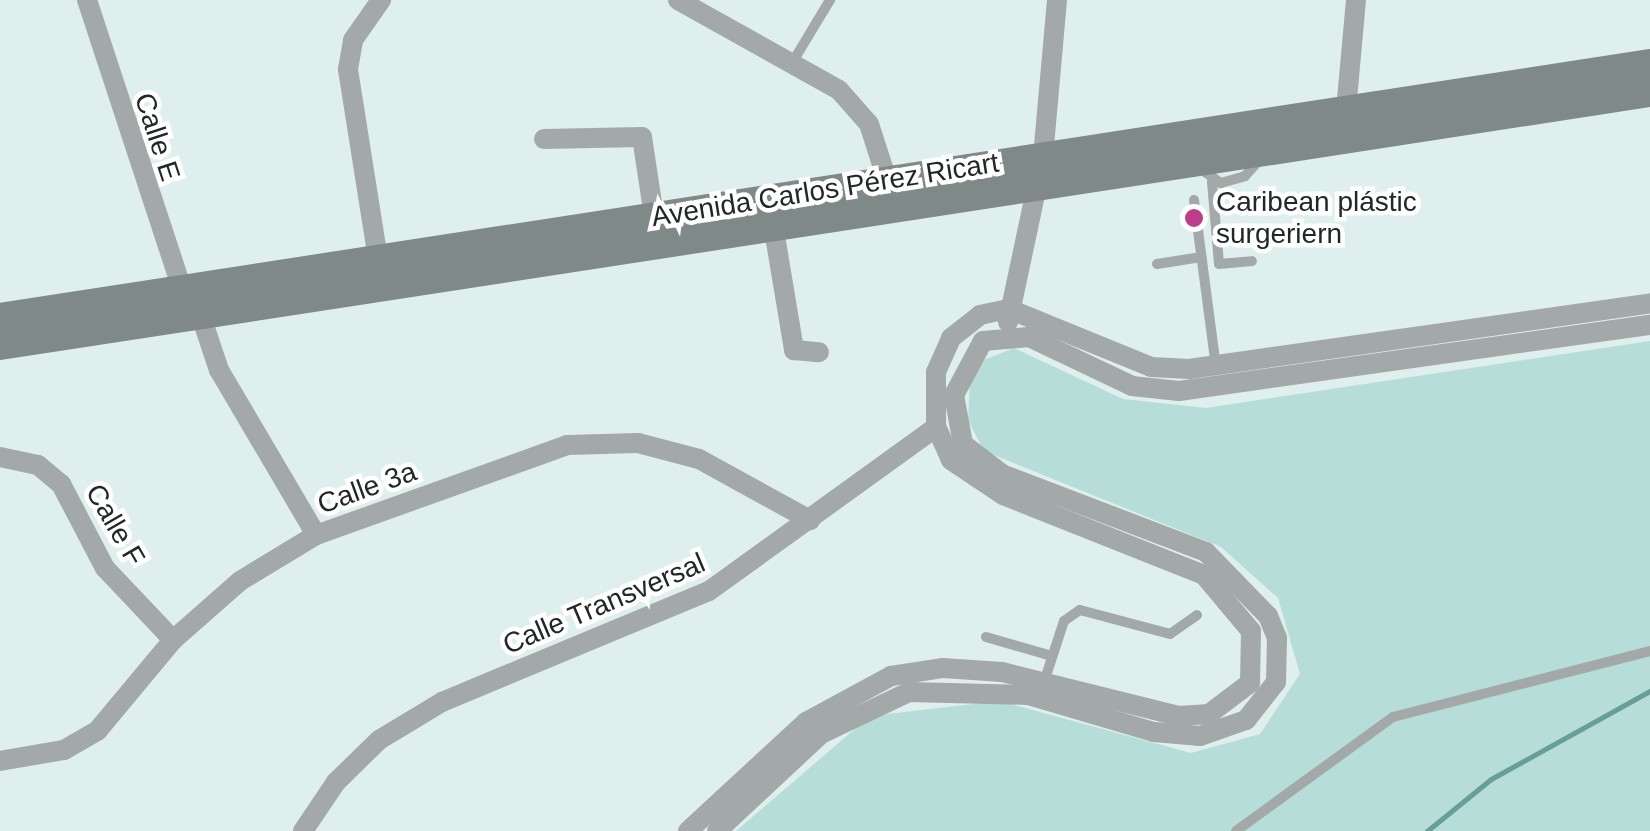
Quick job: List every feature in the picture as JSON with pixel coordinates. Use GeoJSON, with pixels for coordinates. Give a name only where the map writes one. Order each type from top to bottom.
{"type":"FeatureCollection","features":[{"type":"Feature","properties":{"kind":"main road","name":"Avenida Carlos Pérez Ricart"},"geometry":{"type":"LineString","coordinates":[[7,324],[182,289],[1650,64]]}},
{"type":"Feature","properties":{"kind":"main road","name":"Avenida Carlos Pérez Ricart"},"geometry":{"type":"LineString","coordinates":[[7,324],[202,319],[1035,190],[1203,173],[1266,153],[1650,92]]}},
{"type":"Feature","properties":{"kind":"street","name":"Calle E"},"geometry":{"type":"LineString","coordinates":[[87,0],[182,289]]}},
{"type":"Feature","properties":{"kind":"street"},"geometry":{"type":"LineString","coordinates":[[378,259],[348,69],[354,40],[380,0]]}},
{"type":"Feature","properties":{"kind":"street"},"geometry":{"type":"LineString","coordinates":[[678,0],[792,63],[856,107],[887,180]]}},
{"type":"Feature","properties":{"kind":"street"},"geometry":{"type":"LineString","coordinates":[[1007,334],[1043,157],[1057,0]]}},
{"type":"Feature","properties":{"kind":"street"},"geometry":{"type":"LineString","coordinates":[[1346,110],[1356,0]]}},
{"type":"Feature","properties":{"kind":"street"},"geometry":{"type":"LineString","coordinates":[[544,138],[642,137],[654,216]]}},
{"type":"Feature","properties":{"kind":"street"},"geometry":{"type":"LineString","coordinates":[[774,230],[794,350],[819,352]]}},
{"type":"Feature","properties":{"kind":"street"},"geometry":{"type":"LineString","coordinates":[[688,831],[806,722],[868,684],[943,668],[1045,679],[1160,712],[1209,714],[1250,683],[1255,649],[1240,612],[1181,561],[970,466],[936,427],[943,352],[980,315],[1010,309],[1151,367],[1216,368],[1650,303]]}},
{"type":"Feature","properties":{"kind":"street"},"geometry":{"type":"LineString","coordinates":[[202,319],[219,370],[316,536]]}},
{"type":"Feature","properties":{"kind":"street"},"geometry":{"type":"LineString","coordinates":[[1007,334],[1132,386],[1179,392],[1650,325]]}},
{"type":"Feature","properties":{"kind":"street"},"geometry":{"type":"LineString","coordinates":[[970,466],[954,395],[971,353],[1007,334]]}},
{"type":"Feature","properties":{"kind":"street","name":"Calle Transversal"},"geometry":{"type":"LineString","coordinates":[[302,831],[336,782],[410,721],[709,591],[936,427]]}},
{"type":"Feature","properties":{"kind":"street","name":"Calle 3a"},"geometry":{"type":"LineString","coordinates":[[0,761],[64,750],[98,730],[174,640],[240,582],[316,536],[567,445],[605,439],[719,467],[810,520]]}},
{"type":"Feature","properties":{"kind":"street","name":"Calle F"},"geometry":{"type":"LineString","coordinates":[[0,457],[38,465],[61,484],[114,580],[174,640]]}},
{"type":"Feature","properties":{"kind":"street"},"geometry":{"type":"LineString","coordinates":[[716,831],[821,734],[909,692],[966,687],[1028,694],[1177,736],[1223,731],[1263,703],[1276,682],[1277,638],[1256,597],[1221,564],[1186,540],[970,466]]}},
{"type":"Feature","properties":{"kind":"lane"},"geometry":{"type":"LineString","coordinates":[[792,63],[830,0]]}},
{"type":"Feature","properties":{"kind":"lane"},"geometry":{"type":"LineString","coordinates":[[1203,173],[1219,264],[1252,261]]}},
{"type":"Feature","properties":{"kind":"lane"},"geometry":{"type":"LineString","coordinates":[[1194,200],[1216,368]]}},
{"type":"Feature","properties":{"kind":"lane"},"geometry":{"type":"LineString","coordinates":[[1157,264],[1201,257]]}},
{"type":"Feature","properties":{"kind":"lane"},"geometry":{"type":"LineString","coordinates":[[1045,679],[1064,622],[1080,610],[1170,634],[1197,614]]}},
{"type":"Feature","properties":{"kind":"lane"},"geometry":{"type":"LineString","coordinates":[[986,637],[1052,656]]}},
{"type":"Feature","properties":{"kind":"lane"},"geometry":{"type":"LineString","coordinates":[[1236,831],[1393,717],[1650,651]]}},
{"type":"Feature","properties":{"kind":"shaded area"},"geometry":{"type":"Polygon","coordinates":[[[1650,341],[1650,831],[736,831],[870,716],[999,701],[1191,753],[1260,734],[1300,674],[1278,598],[1221,547],[984,451],[968,420],[970,382],[984,360],[1014,348],[1123,399],[1206,408],[1650,341]]]}},
{"type":"Feature","properties":{"kind":"waterway"},"geometry":{"type":"LineString","coordinates":[[1427,831],[1491,779],[1650,691]]}},
{"type":"Feature","properties":{"kind":"place","name":"Caribean plástic surgeriern"},"geometry":{"type":"Point","coordinates":[1194,218]}}]}
